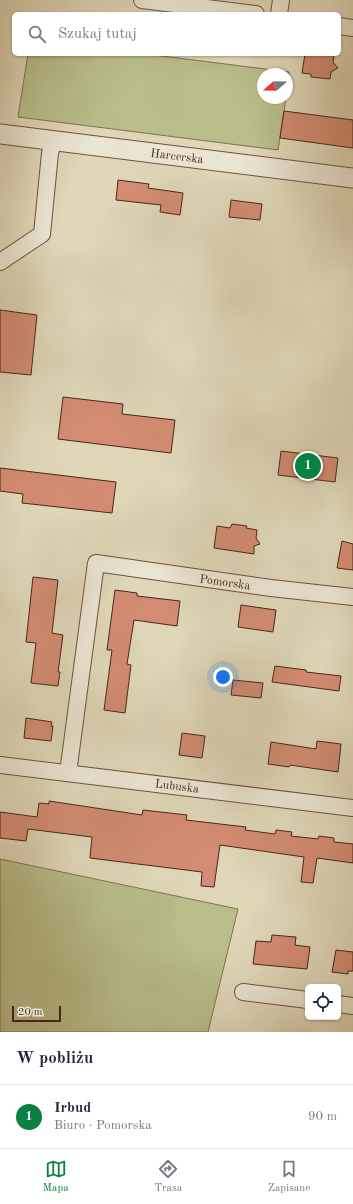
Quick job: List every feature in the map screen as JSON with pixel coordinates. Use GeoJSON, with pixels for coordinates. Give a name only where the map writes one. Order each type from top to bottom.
{"type":"FeatureCollection","features":[{"type":"Feature","properties":{"kind":"street"},"geometry":{"type":"LineString","coordinates":[[142,0],[240,12]]}},
{"type":"Feature","properties":{"kind":"street"},"geometry":{"type":"LineString","coordinates":[[280,12],[281,0]]}},
{"type":"Feature","properties":{"kind":"street"},"geometry":{"type":"LineString","coordinates":[[341,26],[353,28]]}},
{"type":"Feature","properties":{"kind":"street","name":"Harcerska"},"geometry":{"type":"LineString","coordinates":[[0,134],[353,178]]}},
{"type":"Feature","properties":{"kind":"street"},"geometry":{"type":"LineString","coordinates":[[0,262],[42,234],[50,153],[54,141]]}},
{"type":"Feature","properties":{"kind":"street","name":"Pomorska"},"geometry":{"type":"LineString","coordinates":[[68,773],[96,563],[271,588],[353,597]]}},
{"type":"Feature","properties":{"kind":"street","name":"Lubuska"},"geometry":{"type":"LineString","coordinates":[[0,765],[353,808]]}},
{"type":"Feature","properties":{"kind":"street"},"geometry":{"type":"LineString","coordinates":[[243,992],[305,1000]]}},
{"type":"Feature","properties":{"kind":"street"},"geometry":{"type":"LineString","coordinates":[[341,1004],[353,1006]]}},
{"type":"Feature","properties":{"kind":"green space"},"geometry":{"type":"Polygon","coordinates":[[[28,56],[162,56],[257,68],[257,104],[285,104],[278,150],[18,117],[28,56]]]}},
{"type":"Feature","properties":{"kind":"green space"},"geometry":{"type":"Polygon","coordinates":[[[0,859],[238,909],[208,1032],[0,1032],[0,859]]]}},
{"type":"Feature","properties":{"kind":"building"},"geometry":{"type":"Polygon","coordinates":[[[305,56],[334,56],[333,62],[338,68],[331,72],[330,79],[311,77],[311,74],[302,73],[305,56]]]}},
{"type":"Feature","properties":{"kind":"building"},"geometry":{"type":"Polygon","coordinates":[[[284,111],[353,120],[353,148],[280,138],[284,111]]]}},
{"type":"Feature","properties":{"kind":"building"},"geometry":{"type":"Polygon","coordinates":[[[118,180],[149,184],[148,188],[183,193],[180,215],[160,212],[161,205],[116,200],[118,180]]]}},
{"type":"Feature","properties":{"kind":"building"},"geometry":{"type":"Polygon","coordinates":[[[231,200],[262,204],[260,220],[229,217],[231,200]]]}},
{"type":"Feature","properties":{"kind":"building"},"geometry":{"type":"Polygon","coordinates":[[[0,310],[37,315],[31,375],[0,372],[0,310]]]}},
{"type":"Feature","properties":{"kind":"building"},"geometry":{"type":"Polygon","coordinates":[[[63,397],[123,404],[122,414],[175,420],[171,453],[58,439],[63,397]]]}},
{"type":"Feature","properties":{"kind":"building"},"geometry":{"type":"Polygon","coordinates":[[[281,451],[338,458],[335,482],[278,475],[281,451]]]}},
{"type":"Feature","properties":{"kind":"building"},"geometry":{"type":"Polygon","coordinates":[[[0,468],[116,482],[112,513],[22,503],[23,494],[0,491],[0,468]]]}},
{"type":"Feature","properties":{"kind":"building"},"geometry":{"type":"Polygon","coordinates":[[[232,524],[247,526],[246,528],[257,530],[256,538],[260,544],[254,546],[254,554],[214,548],[217,526],[230,528],[232,524]]]}},
{"type":"Feature","properties":{"kind":"building"},"geometry":{"type":"Polygon","coordinates":[[[342,541],[353,544],[353,570],[337,568],[342,541]]]}},
{"type":"Feature","properties":{"kind":"building"},"geometry":{"type":"Polygon","coordinates":[[[33,577],[58,580],[52,633],[63,635],[58,672],[60,672],[58,686],[31,683],[36,643],[26,642],[33,577]]]}},
{"type":"Feature","properties":{"kind":"building"},"geometry":{"type":"Polygon","coordinates":[[[115,590],[137,593],[137,596],[180,601],[177,626],[134,620],[127,664],[131,665],[125,713],[104,710],[112,650],[107,650],[115,590]]]}},
{"type":"Feature","properties":{"kind":"building"},"geometry":{"type":"Polygon","coordinates":[[[241,605],[276,610],[273,632],[238,627],[241,605]]]}},
{"type":"Feature","properties":{"kind":"building"},"geometry":{"type":"Polygon","coordinates":[[[275,666],[306,670],[306,672],[341,676],[339,691],[272,682],[275,666]]]}},
{"type":"Feature","properties":{"kind":"building"},"geometry":{"type":"Polygon","coordinates":[[[233,680],[263,683],[261,698],[231,695],[233,680]]]}},
{"type":"Feature","properties":{"kind":"building"},"geometry":{"type":"Polygon","coordinates":[[[26,718],[52,722],[51,726],[53,726],[51,741],[24,738],[26,718]]]}},
{"type":"Feature","properties":{"kind":"building"},"geometry":{"type":"Polygon","coordinates":[[[182,733],[205,736],[202,758],[179,755],[182,733]]]}},
{"type":"Feature","properties":{"kind":"building"},"geometry":{"type":"Polygon","coordinates":[[[317,741],[341,744],[338,772],[290,765],[289,767],[268,764],[271,742],[316,749],[317,741]]]}},
{"type":"Feature","properties":{"kind":"building"},"geometry":{"type":"Polygon","coordinates":[[[49,801],[142,815],[143,810],[187,815],[186,820],[246,827],[245,830],[275,834],[276,830],[292,832],[291,836],[318,839],[319,836],[334,838],[334,842],[353,844],[353,863],[317,858],[313,883],[301,882],[304,857],[220,845],[214,887],[201,886],[202,872],[90,858],[92,837],[28,829],[26,841],[0,838],[0,812],[37,817],[39,803],[49,804],[49,801]]]}},
{"type":"Feature","properties":{"kind":"building"},"geometry":{"type":"Polygon","coordinates":[[[272,935],[296,937],[295,945],[310,947],[307,969],[253,964],[256,941],[271,942],[272,935]]]}},
{"type":"Feature","properties":{"kind":"building"},"geometry":{"type":"Polygon","coordinates":[[[336,950],[353,952],[353,971],[348,971],[348,974],[332,972],[336,950]]]}},
{"type":"Feature","properties":{"kind":"place","name":"Irbud"},"geometry":{"type":"Point","coordinates":[308,466]}}]}
